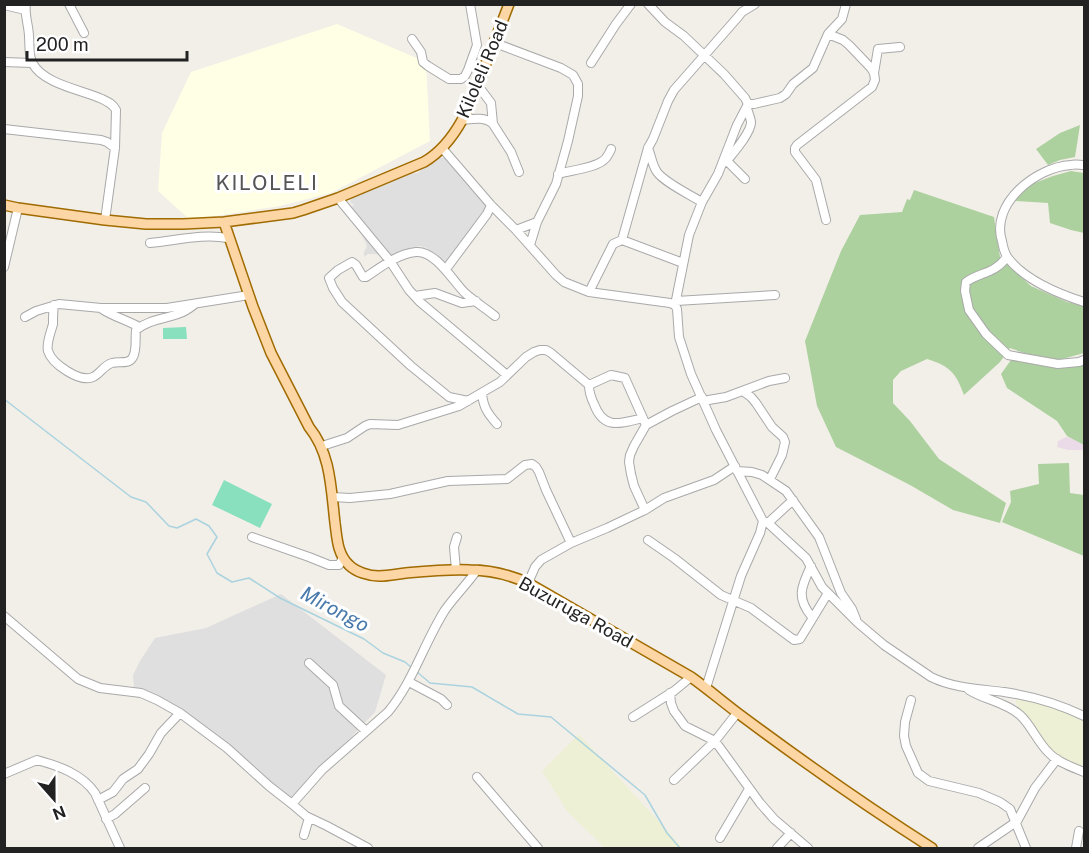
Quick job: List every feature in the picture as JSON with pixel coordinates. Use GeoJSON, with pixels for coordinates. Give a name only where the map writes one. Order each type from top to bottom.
{"type":"FeatureCollection","features":[{"type":"Feature","properties":{"kind":"main road","name":"Kiloleli Road"},"geometry":{"type":"LineString","coordinates":[[4,205],[105,220],[146,224],[183,224],[224,222],[293,213],[339,198],[423,162],[442,148],[453,135],[479,87],[509,4]]}},
{"type":"Feature","properties":{"kind":"main road"},"geometry":{"type":"LineString","coordinates":[[224,222],[249,296],[275,362],[309,427],[322,446],[327,461],[339,550],[343,558]]}},
{"type":"Feature","properties":{"kind":"main road","name":"Buzuruga Road"},"geometry":{"type":"LineString","coordinates":[[343,558],[354,569],[378,576],[477,570],[506,574],[528,583],[691,677],[736,713],[844,791],[932,849]]}},
{"type":"Feature","properties":{"kind":"street"},"geometry":{"type":"LineString","coordinates":[[69,4],[84,33]]}},
{"type":"Feature","properties":{"kind":"street"},"geometry":{"type":"LineString","coordinates":[[412,39],[421,52],[423,62],[449,79],[461,79],[468,70],[477,45],[470,4]]}},
{"type":"Feature","properties":{"kind":"street"},"geometry":{"type":"LineString","coordinates":[[591,63],[631,4]]}},
{"type":"Feature","properties":{"kind":"street"},"geometry":{"type":"LineString","coordinates":[[648,4],[724,74],[745,98],[751,120],[739,146],[724,164],[702,202],[689,235],[675,303],[684,356],[736,469],[765,522],[806,558],[825,590],[858,623],[884,645],[939,681],[968,688],[1033,697],[1084,716]]}},
{"type":"Feature","properties":{"kind":"street"},"geometry":{"type":"LineString","coordinates":[[622,240],[648,148],[674,90],[742,12],[755,4]]}},
{"type":"Feature","properties":{"kind":"street"},"geometry":{"type":"LineString","coordinates":[[724,164],[737,125],[747,106],[776,99],[786,94],[793,84],[813,68],[828,34],[842,19],[846,4]]}},
{"type":"Feature","properties":{"kind":"street"},"geometry":{"type":"LineString","coordinates":[[4,5],[25,7],[32,63],[39,72],[62,85],[114,105],[117,110],[115,148],[105,220]]}},
{"type":"Feature","properties":{"kind":"street"},"geometry":{"type":"LineString","coordinates":[[828,34],[849,45],[874,73]]}},
{"type":"Feature","properties":{"kind":"street"},"geometry":{"type":"LineString","coordinates":[[495,43],[561,68],[573,75],[578,84],[578,96],[556,184],[537,222],[530,245]]}},
{"type":"Feature","properties":{"kind":"street"},"geometry":{"type":"LineString","coordinates":[[826,220],[816,180],[795,152],[795,148],[872,87],[880,48],[900,47]]}},
{"type":"Feature","properties":{"kind":"street"},"geometry":{"type":"LineString","coordinates":[[4,63],[32,63]]}},
{"type":"Feature","properties":{"kind":"street"},"geometry":{"type":"LineString","coordinates":[[479,87],[491,103],[493,124]]}},
{"type":"Feature","properties":{"kind":"street"},"geometry":{"type":"LineString","coordinates":[[462,120],[490,121],[511,152],[519,172]]}},
{"type":"Feature","properties":{"kind":"street"},"geometry":{"type":"LineString","coordinates":[[4,129],[101,140],[115,148]]}},
{"type":"Feature","properties":{"kind":"street"},"geometry":{"type":"LineString","coordinates":[[442,148],[490,205],[564,282],[589,292],[675,303],[775,295]]}},
{"type":"Feature","properties":{"kind":"street"},"geometry":{"type":"LineString","coordinates":[[648,148],[658,173],[702,202]]}},
{"type":"Feature","properties":{"kind":"street"},"geometry":{"type":"LineString","coordinates":[[558,174],[594,165],[608,157],[611,149]]}},
{"type":"Feature","properties":{"kind":"street"},"geometry":{"type":"LineString","coordinates":[[724,164],[745,179]]}},
{"type":"Feature","properties":{"kind":"street"},"geometry":{"type":"LineString","coordinates":[[1084,165],[1069,165],[1053,169],[1031,179],[1007,203],[999,228],[1007,257],[1023,272],[1038,283],[1084,302]]}},
{"type":"Feature","properties":{"kind":"street"},"geometry":{"type":"LineString","coordinates":[[339,198],[390,261],[409,290],[428,309],[507,375]]}},
{"type":"Feature","properties":{"kind":"street"},"geometry":{"type":"LineString","coordinates":[[446,269],[487,214],[490,205]]}},
{"type":"Feature","properties":{"kind":"street"},"geometry":{"type":"LineString","coordinates":[[4,267],[18,208]]}},
{"type":"Feature","properties":{"kind":"street"},"geometry":{"type":"LineString","coordinates":[[516,230],[537,222]]}},
{"type":"Feature","properties":{"kind":"street"},"geometry":{"type":"LineString","coordinates":[[150,243],[202,236],[228,238]]}},
{"type":"Feature","properties":{"kind":"street"},"geometry":{"type":"LineString","coordinates":[[589,292],[613,244],[622,240],[683,263]]}},
{"type":"Feature","properties":{"kind":"street"},"geometry":{"type":"LineString","coordinates":[[468,401],[449,398],[411,366],[342,302],[329,281],[330,276],[352,262],[365,277],[390,261],[419,251],[442,264],[467,295],[495,316]]}},
{"type":"Feature","properties":{"kind":"street"},"geometry":{"type":"LineString","coordinates":[[1007,257],[987,274],[973,277],[966,282],[965,291],[969,310],[986,334],[1008,355],[1058,364],[1084,360]]}},
{"type":"Feature","properties":{"kind":"street"},"geometry":{"type":"LineString","coordinates":[[415,296],[435,293],[462,303],[476,301]]}},
{"type":"Feature","properties":{"kind":"street"},"geometry":{"type":"LineString","coordinates":[[25,317],[59,304],[101,308],[167,308],[249,296]]}},
{"type":"Feature","properties":{"kind":"street"},"geometry":{"type":"LineString","coordinates":[[54,305],[49,353],[56,363],[83,378],[93,377],[111,363],[131,360],[135,350],[136,330],[139,327],[180,314],[195,304]]}},
{"type":"Feature","properties":{"kind":"street"},"geometry":{"type":"LineString","coordinates":[[101,308],[139,327]]}},
{"type":"Feature","properties":{"kind":"street"},"geometry":{"type":"LineString","coordinates":[[322,446],[347,438],[365,426],[398,425],[459,406],[507,375],[525,357],[540,350],[551,353],[589,385],[596,411],[606,422],[614,424],[645,421],[703,399],[726,398],[769,381],[785,378]]}},
{"type":"Feature","properties":{"kind":"street"},"geometry":{"type":"LineString","coordinates":[[589,385],[611,375],[625,378],[645,421],[629,462],[634,486],[645,510]]}},
{"type":"Feature","properties":{"kind":"street"},"geometry":{"type":"LineString","coordinates":[[744,392],[756,403],[785,442],[782,455],[770,479]]}},
{"type":"Feature","properties":{"kind":"street"},"geometry":{"type":"LineString","coordinates":[[482,393],[484,407],[497,424]]}},
{"type":"Feature","properties":{"kind":"street"},"geometry":{"type":"LineString","coordinates":[[332,497],[368,497],[390,494],[448,481],[507,479],[525,465],[532,464],[539,472],[571,543]]}},
{"type":"Feature","properties":{"kind":"street"},"geometry":{"type":"LineString","coordinates":[[528,583],[538,562],[571,543],[645,510],[664,498],[714,480],[736,469],[770,479],[786,491],[819,537],[844,599],[852,609],[858,623]]}},
{"type":"Feature","properties":{"kind":"street"},"geometry":{"type":"LineString","coordinates":[[706,688],[741,576],[760,532],[765,522],[793,500]]}},
{"type":"Feature","properties":{"kind":"street"},"geometry":{"type":"LineString","coordinates":[[252,537],[329,565],[339,565],[343,558]]}},
{"type":"Feature","properties":{"kind":"street"},"geometry":{"type":"LineString","coordinates":[[456,570],[454,547],[457,537]]}},
{"type":"Feature","properties":{"kind":"street"},"geometry":{"type":"LineString","coordinates":[[648,540],[721,595],[751,609],[797,641],[813,617],[825,590],[835,579]]}},
{"type":"Feature","properties":{"kind":"street"},"geometry":{"type":"LineString","coordinates":[[812,566],[801,594],[804,605],[813,617]]}},
{"type":"Feature","properties":{"kind":"street"},"geometry":{"type":"LineString","coordinates":[[292,804],[322,770],[388,712],[408,682],[446,610],[477,570]]}},
{"type":"Feature","properties":{"kind":"street"},"geometry":{"type":"LineString","coordinates":[[4,616],[78,679],[99,688],[141,693],[180,713],[227,748],[309,818],[368,849]]}},
{"type":"Feature","properties":{"kind":"street"},"geometry":{"type":"LineString","coordinates":[[309,663],[333,685],[339,705],[366,731]]}},
{"type":"Feature","properties":{"kind":"street"},"geometry":{"type":"LineString","coordinates":[[633,717],[691,677]]}},
{"type":"Feature","properties":{"kind":"street"},"geometry":{"type":"LineString","coordinates":[[408,682],[441,699],[447,705]]}},
{"type":"Feature","properties":{"kind":"street"},"geometry":{"type":"LineString","coordinates":[[968,688],[1019,714],[1047,751],[1057,759],[1084,772]]}},
{"type":"Feature","properties":{"kind":"street"},"geometry":{"type":"LineString","coordinates":[[670,693],[671,704],[684,726],[715,741],[749,789],[774,819],[808,849]]}},
{"type":"Feature","properties":{"kind":"street"},"geometry":{"type":"LineString","coordinates":[[911,700],[904,736],[918,773],[929,781],[973,791],[1000,802],[1010,809],[1026,849]]}},
{"type":"Feature","properties":{"kind":"street"},"geometry":{"type":"LineString","coordinates":[[98,800],[113,792],[123,779],[138,768],[161,733],[180,713]]}},
{"type":"Feature","properties":{"kind":"street"},"geometry":{"type":"LineString","coordinates":[[674,780],[715,741],[736,713]]}},
{"type":"Feature","properties":{"kind":"street"},"geometry":{"type":"LineString","coordinates":[[978,849],[1016,823],[1035,788],[1057,759]]}},
{"type":"Feature","properties":{"kind":"street"},"geometry":{"type":"LineString","coordinates":[[4,774],[38,760],[68,770],[79,777],[89,786],[98,800],[120,849]]}},
{"type":"Feature","properties":{"kind":"street"},"geometry":{"type":"LineString","coordinates":[[477,777],[538,849]]}},
{"type":"Feature","properties":{"kind":"street"},"geometry":{"type":"LineString","coordinates":[[106,819],[145,788]]}},
{"type":"Feature","properties":{"kind":"street"},"geometry":{"type":"LineString","coordinates":[[720,838],[749,789]]}},
{"type":"Feature","properties":{"kind":"street"},"geometry":{"type":"LineString","coordinates":[[304,835],[309,818]]}},
{"type":"Feature","properties":{"kind":"street"},"geometry":{"type":"LineString","coordinates":[[1076,849],[1079,831]]}},
{"type":"Feature","properties":{"kind":"street"},"geometry":{"type":"LineString","coordinates":[[777,849],[790,833]]}},
{"type":"Feature","properties":{"kind":"shaded area"},"geometry":{"type":"Polygon","coordinates":[[[337,24],[426,62],[430,141],[331,193],[280,206],[190,220],[158,191],[162,133],[191,72],[337,24]]]}},
{"type":"Feature","properties":{"kind":"shaded area"},"geometry":{"type":"Polygon","coordinates":[[[440,157],[447,159],[488,203],[447,264],[427,248],[420,246],[411,248],[408,252],[396,257],[368,254],[364,257],[367,246],[350,208],[354,205],[350,202],[351,198],[409,174],[418,173],[440,157]]]}},
{"type":"Feature","properties":{"kind":"shaded area"},"geometry":{"type":"Polygon","coordinates":[[[1084,436],[1084,450],[1057,447],[1058,441],[1066,437],[1084,436]]]}},
{"type":"Feature","properties":{"kind":"shaded area"},"geometry":{"type":"Polygon","coordinates":[[[281,594],[386,675],[375,712],[291,800],[217,738],[134,687],[133,675],[155,638],[206,628],[281,594]]]}},
{"type":"Feature","properties":{"kind":"shaded area"},"geometry":{"type":"Polygon","coordinates":[[[1016,699],[1058,705],[1084,717],[1084,773],[1068,767],[1018,715],[1016,699]]]}},
{"type":"Feature","properties":{"kind":"shaded area"},"geometry":{"type":"Polygon","coordinates":[[[579,734],[683,848],[605,848],[567,811],[542,771],[579,734]]]}},
{"type":"Feature","properties":{"kind":"green space"},"geometry":{"type":"Polygon","coordinates":[[[1080,125],[1075,157],[1048,165],[1036,149],[1060,133],[1080,125]]]}},
{"type":"Feature","properties":{"kind":"green space"},"geometry":{"type":"Polygon","coordinates":[[[1071,171],[1084,173],[1084,233],[1050,223],[1048,203],[1014,201],[1032,184],[1071,171]]]}},
{"type":"Feature","properties":{"kind":"green space"},"geometry":{"type":"Polygon","coordinates":[[[914,190],[994,217],[1000,257],[1031,286],[1067,302],[1084,306],[1084,353],[1059,360],[1010,348],[1000,362],[964,395],[951,371],[927,359],[901,371],[893,380],[893,403],[939,459],[1006,503],[1000,523],[953,510],[836,447],[817,406],[805,341],[841,251],[860,215],[902,212],[907,199],[910,200],[914,190]]]}},
{"type":"Feature","properties":{"kind":"green space"},"geometry":{"type":"Polygon","coordinates":[[[186,327],[187,339],[163,339],[163,328],[186,327]]]}},
{"type":"Feature","properties":{"kind":"green space"},"geometry":{"type":"Polygon","coordinates":[[[1011,360],[1056,368],[1084,364],[1084,445],[1067,436],[1057,421],[1007,388],[1001,374],[1011,360]]]}},
{"type":"Feature","properties":{"kind":"green space"},"geometry":{"type":"Polygon","coordinates":[[[1069,463],[1070,493],[1084,495],[1084,556],[1002,522],[1011,502],[1010,491],[1039,484],[1038,464],[1069,463]]]}},
{"type":"Feature","properties":{"kind":"green space"},"geometry":{"type":"Polygon","coordinates":[[[224,480],[272,504],[260,528],[212,505],[224,480]]]}},
{"type":"Feature","properties":{"kind":"waterway","name":"Mirongo"},"geometry":{"type":"LineString","coordinates":[[4,399],[131,497],[146,502],[169,526],[177,528],[196,519],[209,526],[217,537],[207,554],[217,573],[232,582],[249,578],[280,598],[364,639],[383,653],[405,662],[412,668]]}},
{"type":"Feature","properties":{"kind":"waterway","name":"Mirongo"},"geometry":{"type":"LineString","coordinates":[[416,671],[430,683],[472,687],[518,714],[551,717],[645,795],[667,833],[680,848]]}},
{"type":"Feature","properties":{"kind":"district","name":"KILOLELI"},"geometry":{"type":"Point","coordinates":[267,182]}}]}
